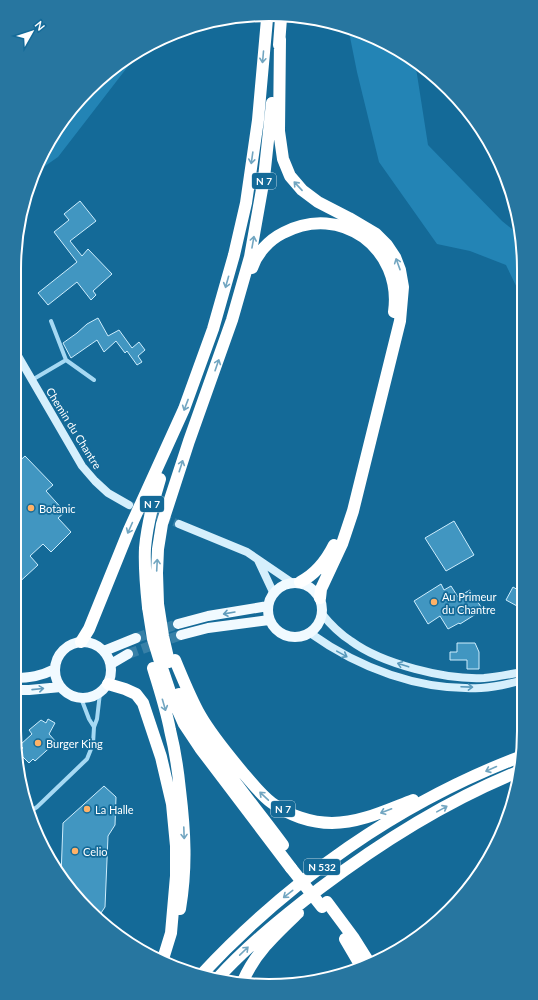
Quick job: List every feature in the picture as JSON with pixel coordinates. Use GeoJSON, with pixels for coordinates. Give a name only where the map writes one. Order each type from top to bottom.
{"type":"FeatureCollection","features":[{"type":"Feature","properties":{"kind":"highway","name":"N 7"},"geometry":{"type":"LineString","coordinates":[[267,21],[258,120],[246,203],[234,255],[213,329],[176,429],[152,505],[145,550],[146,582],[150,607],[165,664],[188,711],[202,735],[294,866],[324,905],[357,942],[367,959]]}},
{"type":"Feature","properties":{"kind":"highway","name":"N 7"},"geometry":{"type":"LineString","coordinates":[[281,22],[279,131],[283,159],[290,176],[302,190],[318,202],[376,234],[395,257],[400,270],[403,287],[400,321],[354,511],[342,544],[321,589],[320,598]]}},
{"type":"Feature","properties":{"kind":"highway","name":"N 7"},"geometry":{"type":"LineString","coordinates":[[164,955],[171,933],[177,922],[184,881],[184,817],[177,761],[170,729],[163,636],[150,607],[157,573],[158,549],[162,524],[189,441],[232,320],[250,257],[264,178],[280,39]]}},
{"type":"Feature","properties":{"kind":"highway"},"geometry":{"type":"LineString","coordinates":[[232,320],[253,264],[258,255],[277,236],[300,226],[319,222],[328,223],[347,228],[361,235],[371,243],[383,257],[392,278],[395,300],[392,324],[337,540],[325,561],[316,572],[295,582]]}},
{"type":"Feature","properties":{"kind":"highway"},"geometry":{"type":"LineString","coordinates":[[80,642],[88,629],[129,530],[176,429]]}},
{"type":"Feature","properties":{"kind":"highway","name":"N 7"},"geometry":{"type":"LineString","coordinates":[[165,664],[185,686],[201,716],[215,737],[256,788],[272,803],[287,812],[317,822],[332,823],[366,818],[461,782]]}},
{"type":"Feature","properties":{"kind":"highway","name":"N 7"},"geometry":{"type":"LineString","coordinates":[[104,689],[125,689],[136,694],[140,698],[161,757],[172,804],[176,846],[176,876],[171,933]]}},
{"type":"Feature","properties":{"kind":"highway","name":"N 532"},"geometry":{"type":"LineString","coordinates":[[205,971],[237,938],[276,903],[313,873],[377,829],[461,782],[515,759]]}},
{"type":"Feature","properties":{"kind":"highway","name":"N 532"},"geometry":{"type":"LineString","coordinates":[[222,974],[253,942],[278,920],[349,866],[428,816],[476,790],[513,774]]}},
{"type":"Feature","properties":{"kind":"highway"},"geometry":{"type":"LineString","coordinates":[[245,977],[253,962],[270,939],[349,866]]}},
{"type":"Feature","properties":{"kind":"highway","name":"N 7"},"geometry":{"type":"LineString","coordinates":[[324,905],[359,962]]}},
{"type":"Feature","properties":{"kind":"main road","name":"Chemin du Chantre"},"geometry":{"type":"LineString","coordinates":[[21,362],[82,466],[108,493],[129,505]]}},
{"type":"Feature","properties":{"kind":"main road"},"geometry":{"type":"LineString","coordinates":[[179,524],[247,552],[295,582],[308,586],[315,591],[320,598],[322,606],[320,621],[316,628],[310,633],[299,637],[292,637],[278,632],[269,620],[269,599],[273,592],[281,586],[295,582]]}},
{"type":"Feature","properties":{"kind":"main road"},"geometry":{"type":"LineString","coordinates":[[258,559],[273,592]]}},
{"type":"Feature","properties":{"kind":"main road"},"geometry":{"type":"LineString","coordinates":[[178,624],[208,616],[268,606]]}},
{"type":"Feature","properties":{"kind":"main road"},"geometry":{"type":"LineString","coordinates":[[322,614],[350,641],[401,664],[442,675],[461,677],[485,678],[517,673]]}},
{"type":"Feature","properties":{"kind":"main road"},"geometry":{"type":"LineString","coordinates":[[181,635],[208,628],[269,620]]}},
{"type":"Feature","properties":{"kind":"main road"},"geometry":{"type":"LineString","coordinates":[[310,633],[342,654],[364,665],[403,679],[442,686],[480,688],[517,681]]}},
{"type":"Feature","properties":{"kind":"main road"},"geometry":{"type":"LineString","coordinates":[[104,651],[136,638]]}},
{"type":"Feature","properties":{"kind":"main road"},"geometry":{"type":"LineString","coordinates":[[80,642],[93,644],[104,651],[111,664],[110,678],[104,689],[88,698],[81,698],[70,695],[61,687],[57,679],[55,669],[56,662],[68,646],[80,642]]}},
{"type":"Feature","properties":{"kind":"main road"},"geometry":{"type":"LineString","coordinates":[[111,664],[128,654]]}},
{"type":"Feature","properties":{"kind":"main road"},"geometry":{"type":"LineString","coordinates":[[21,678],[43,675],[55,669]]}},
{"type":"Feature","properties":{"kind":"main road"},"geometry":{"type":"LineString","coordinates":[[21,690],[61,687]]}},
{"type":"Feature","properties":{"kind":"street"},"geometry":{"type":"LineString","coordinates":[[51,321],[66,360],[94,380]]}},
{"type":"Feature","properties":{"kind":"street"},"geometry":{"type":"LineString","coordinates":[[32,380],[66,360]]}},
{"type":"Feature","properties":{"kind":"street"},"geometry":{"type":"LineString","coordinates":[[33,809],[87,759],[93,744],[94,727],[104,689]]}},
{"type":"Feature","properties":{"kind":"street"},"geometry":{"type":"LineString","coordinates":[[81,698],[89,719],[94,727]]}},
{"type":"Feature","properties":{"kind":"shaded area"},"geometry":{"type":"Polygon","coordinates":[[[349,34],[393,54],[416,69],[428,145],[502,221],[514,230],[517,288],[506,265],[470,251],[437,244],[379,162],[349,34]]]}},
{"type":"Feature","properties":{"kind":"shaded area"},"geometry":{"type":"Polygon","coordinates":[[[130,64],[58,157],[43,167],[54,145],[72,118],[105,83],[130,64]]]}},
{"type":"Feature","properties":{"kind":"building"},"geometry":{"type":"Polygon","coordinates":[[[80,201],[96,221],[70,241],[82,256],[88,249],[112,274],[93,291],[96,295],[91,300],[77,282],[48,305],[38,293],[77,262],[54,232],[69,220],[64,214],[80,201]]]}},
{"type":"Feature","properties":{"kind":"building"},"geometry":{"type":"Polygon","coordinates":[[[98,318],[108,336],[119,330],[132,348],[139,342],[145,350],[138,356],[142,362],[137,365],[127,351],[125,353],[116,341],[104,352],[97,340],[71,358],[63,343],[87,324],[98,318]]]}},
{"type":"Feature","properties":{"kind":"building","name":"Botanic"},"geometry":{"type":"Polygon","coordinates":[[[25,456],[53,485],[46,491],[65,512],[58,518],[71,532],[51,552],[43,544],[30,556],[38,565],[21,581],[21,460],[25,456]]]}},
{"type":"Feature","properties":{"kind":"building"},"geometry":{"type":"Polygon","coordinates":[[[454,521],[474,555],[446,571],[425,538],[454,521]]]}},
{"type":"Feature","properties":{"kind":"building"},"geometry":{"type":"Polygon","coordinates":[[[441,584],[444,590],[451,586],[458,597],[470,590],[481,607],[474,611],[476,614],[460,624],[459,623],[448,629],[440,616],[428,624],[414,601],[441,584]]]}},
{"type":"Feature","properties":{"kind":"building"},"geometry":{"type":"Polygon","coordinates":[[[513,587],[517,589],[517,606],[506,600],[513,587]]]}},
{"type":"Feature","properties":{"kind":"building"},"geometry":{"type":"Polygon","coordinates":[[[457,643],[475,643],[479,652],[479,669],[467,669],[467,660],[450,660],[450,652],[457,652],[457,643]]]}},
{"type":"Feature","properties":{"kind":"building","name":"Burger King"},"geometry":{"type":"Polygon","coordinates":[[[48,719],[55,723],[49,734],[56,742],[35,761],[33,759],[29,763],[23,757],[22,743],[32,734],[29,730],[41,720],[46,723],[48,719]]]}},
{"type":"Feature","properties":{"kind":"building"},"geometry":{"type":"Polygon","coordinates":[[[104,786],[116,797],[115,825],[108,836],[105,907],[101,913],[83,895],[61,866],[63,823],[104,786]]]}},
{"type":"Feature","properties":{"kind":"tunnel"},"geometry":{"type":"LineString","coordinates":[[129,505],[179,524]]}},
{"type":"Feature","properties":{"kind":"tunnel"},"geometry":{"type":"LineString","coordinates":[[136,638],[178,624]]}},
{"type":"Feature","properties":{"kind":"tunnel"},"geometry":{"type":"LineString","coordinates":[[128,654],[181,635]]}},
{"type":"Feature","properties":{"kind":"place","name":"Botanic"},"geometry":{"type":"Point","coordinates":[31,508]}},
{"type":"Feature","properties":{"kind":"place","name":"Au Primeur du Chantre"},"geometry":{"type":"Point","coordinates":[434,602]}},
{"type":"Feature","properties":{"kind":"place","name":"Burger King"},"geometry":{"type":"Point","coordinates":[38,743]}},
{"type":"Feature","properties":{"kind":"place","name":"La Halle"},"geometry":{"type":"Point","coordinates":[87,809]}},
{"type":"Feature","properties":{"kind":"place","name":"Celio"},"geometry":{"type":"Point","coordinates":[75,851]}}]}
